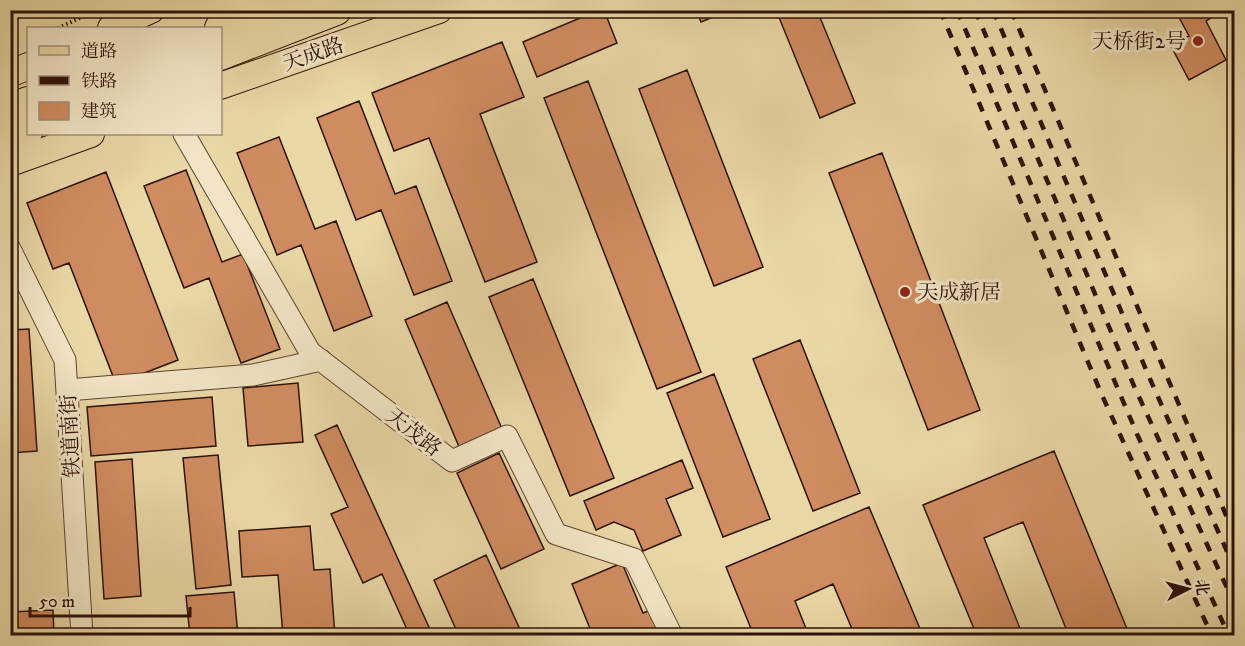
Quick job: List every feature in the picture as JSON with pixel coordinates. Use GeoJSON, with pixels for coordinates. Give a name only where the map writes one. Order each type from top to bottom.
{"type":"FeatureCollection","features":[{"type":"Feature","properties":{"kind":"highway"},"geometry":{"type":"LineString","coordinates":[[222,27],[267,10]]}},
{"type":"Feature","properties":{"kind":"highway","name":"天成路"},"geometry":{"type":"LineString","coordinates":[[222,54],[336,10]]}},
{"type":"Feature","properties":{"kind":"highway"},"geometry":{"type":"LineString","coordinates":[[10,109],[27,102]]}},
{"type":"Feature","properties":{"kind":"highway"},"geometry":{"type":"LineString","coordinates":[[10,137],[27,130]]}},
{"type":"Feature","properties":{"kind":"main road"},"geometry":{"type":"LineString","coordinates":[[113,27],[151,10]]}},
{"type":"Feature","properties":{"kind":"main road","name":"天成路"},"geometry":{"type":"LineString","coordinates":[[222,85],[440,10]]}},
{"type":"Feature","properties":{"kind":"main road"},"geometry":{"type":"LineString","coordinates":[[10,74],[27,66]]}},
{"type":"Feature","properties":{"kind":"main road"},"geometry":{"type":"LineString","coordinates":[[10,163],[88,135]]}},
{"type":"Feature","properties":{"kind":"street","name":"天茂路"},"geometry":{"type":"LineString","coordinates":[[185,135],[310,352],[452,461],[507,436],[556,534],[634,559],[672,636]]}},
{"type":"Feature","properties":{"kind":"street","name":"铁道南街"},"geometry":{"type":"LineString","coordinates":[[10,249],[65,360],[82,636]]}},
{"type":"Feature","properties":{"kind":"street"},"geometry":{"type":"LineString","coordinates":[[67,390],[253,375],[321,360]]}},
{"type":"Feature","properties":{"kind":"path"},"geometry":{"type":"LineString","coordinates":[[60,27],[95,10]]}},
{"type":"Feature","properties":{"kind":"building"},"geometry":{"type":"Polygon","coordinates":[[[599,10],[604,10],[617,43],[537,77],[523,42],[599,10]]]}},
{"type":"Feature","properties":{"kind":"building"},"geometry":{"type":"Polygon","coordinates":[[[696,10],[730,10],[701,22],[696,10]]]}},
{"type":"Feature","properties":{"kind":"building"},"geometry":{"type":"Polygon","coordinates":[[[776,10],[817,10],[855,103],[820,118],[776,10]]]}},
{"type":"Feature","properties":{"kind":"building","name":"天桥街2号"},"geometry":{"type":"Polygon","coordinates":[[[1175,10],[1223,10],[1206,21],[1226,60],[1189,80],[1171,46],[1189,36],[1175,10]]]}},
{"type":"Feature","properties":{"kind":"building"},"geometry":{"type":"Polygon","coordinates":[[[502,42],[524,97],[480,114],[537,262],[485,282],[429,138],[394,151],[372,93],[502,42]]]}},
{"type":"Feature","properties":{"kind":"building"},"geometry":{"type":"Polygon","coordinates":[[[687,70],[763,267],[714,286],[639,89],[687,70]]]}},
{"type":"Feature","properties":{"kind":"building"},"geometry":{"type":"Polygon","coordinates":[[[588,81],[701,372],[657,389],[544,98],[588,81]]]}},
{"type":"Feature","properties":{"kind":"building"},"geometry":{"type":"Polygon","coordinates":[[[359,101],[395,194],[416,186],[452,281],[414,295],[381,210],[356,220],[317,118],[359,101]]]}},
{"type":"Feature","properties":{"kind":"building"},"geometry":{"type":"Polygon","coordinates":[[[279,137],[315,229],[336,221],[372,316],[334,331],[301,245],[277,255],[237,153],[279,137]]]}},
{"type":"Feature","properties":{"kind":"building","name":"天成新居"},"geometry":{"type":"Polygon","coordinates":[[[882,153],[980,410],[928,430],[829,173],[882,153]]]}},
{"type":"Feature","properties":{"kind":"building"},"geometry":{"type":"Polygon","coordinates":[[[186,170],[222,262],[243,254],[280,349],[241,363],[209,278],[184,288],[144,186],[186,170]]]}},
{"type":"Feature","properties":{"kind":"building"},"geometry":{"type":"Polygon","coordinates":[[[106,172],[178,360],[116,384],[69,263],[53,269],[27,203],[106,172]]]}},
{"type":"Feature","properties":{"kind":"building"},"geometry":{"type":"Polygon","coordinates":[[[533,279],[614,478],[570,496],[489,297],[533,279]]]}},
{"type":"Feature","properties":{"kind":"building"},"geometry":{"type":"Polygon","coordinates":[[[447,302],[503,431],[460,449],[405,320],[447,302]]]}},
{"type":"Feature","properties":{"kind":"building"},"geometry":{"type":"Polygon","coordinates":[[[29,329],[37,451],[10,453],[10,330],[29,329]]]}},
{"type":"Feature","properties":{"kind":"building"},"geometry":{"type":"Polygon","coordinates":[[[800,340],[860,493],[813,511],[753,359],[800,340]]]}},
{"type":"Feature","properties":{"kind":"building"},"geometry":{"type":"Polygon","coordinates":[[[714,374],[770,519],[723,537],[667,393],[714,374]]]}},
{"type":"Feature","properties":{"kind":"building"},"geometry":{"type":"Polygon","coordinates":[[[298,383],[303,442],[248,446],[243,388],[298,383]]]}},
{"type":"Feature","properties":{"kind":"building"},"geometry":{"type":"Polygon","coordinates":[[[212,397],[216,446],[91,456],[87,407],[212,397]]]}},
{"type":"Feature","properties":{"kind":"building"},"geometry":{"type":"Polygon","coordinates":[[[337,425],[433,636],[410,636],[382,574],[363,583],[331,514],[348,507],[315,435],[337,425]]]}},
{"type":"Feature","properties":{"kind":"building"},"geometry":{"type":"Polygon","coordinates":[[[1054,451],[1130,636],[1069,636],[1023,522],[984,538],[1023,636],[977,636],[923,505],[1054,451]]]}},
{"type":"Feature","properties":{"kind":"building"},"geometry":{"type":"Polygon","coordinates":[[[499,453],[544,549],[501,569],[457,473],[499,453]]]}},
{"type":"Feature","properties":{"kind":"building"},"geometry":{"type":"Polygon","coordinates":[[[218,455],[231,585],[196,589],[183,458],[218,455]]]}},
{"type":"Feature","properties":{"kind":"building"},"geometry":{"type":"Polygon","coordinates":[[[132,459],[141,596],[104,599],[95,462],[132,459]]]}},
{"type":"Feature","properties":{"kind":"building"},"geometry":{"type":"Polygon","coordinates":[[[682,460],[693,488],[666,499],[681,535],[643,551],[634,530],[614,522],[596,530],[584,501],[682,460]]]}},
{"type":"Feature","properties":{"kind":"building"},"geometry":{"type":"Polygon","coordinates":[[[869,507],[923,636],[855,636],[833,584],[795,601],[809,636],[754,636],[726,567],[869,507]]]}},
{"type":"Feature","properties":{"kind":"building"},"geometry":{"type":"Polygon","coordinates":[[[310,526],[314,570],[330,569],[335,636],[283,636],[278,575],[242,577],[239,531],[310,526]]]}},
{"type":"Feature","properties":{"kind":"building"},"geometry":{"type":"Polygon","coordinates":[[[486,555],[523,636],[459,636],[434,580],[486,555]]]}},
{"type":"Feature","properties":{"kind":"building"},"geometry":{"type":"Polygon","coordinates":[[[622,563],[643,613],[653,609],[665,636],[593,636],[572,584],[622,563]]]}},
{"type":"Feature","properties":{"kind":"building"},"geometry":{"type":"Polygon","coordinates":[[[234,592],[238,636],[190,636],[186,596],[234,592]]]}},
{"type":"Feature","properties":{"kind":"building"},"geometry":{"type":"Polygon","coordinates":[[[53,610],[54,636],[11,636],[10,612],[53,610]]]}},
{"type":"Feature","properties":{"kind":"railway"},"geometry":{"type":"LineString","coordinates":[[940,10],[1101,393],[1212,636]]}},
{"type":"Feature","properties":{"kind":"railway"},"geometry":{"type":"LineString","coordinates":[[957,10],[1137,434],[1229,636]]}},
{"type":"Feature","properties":{"kind":"railway"},"geometry":{"type":"LineString","coordinates":[[975,10],[1134,386],[1234,603]]}},
{"type":"Feature","properties":{"kind":"railway"},"geometry":{"type":"LineString","coordinates":[[993,10],[1150,379],[1234,567]]}},
{"type":"Feature","properties":{"kind":"railway"},"geometry":{"type":"LineString","coordinates":[[1011,10],[1234,534]]}},
{"type":"Feature","properties":{"kind":"place","name":"天桥街2号"},"geometry":{"type":"Point","coordinates":[1198,41]}},
{"type":"Feature","properties":{"kind":"place","name":"天成新居"},"geometry":{"type":"Point","coordinates":[905,292]}}]}
